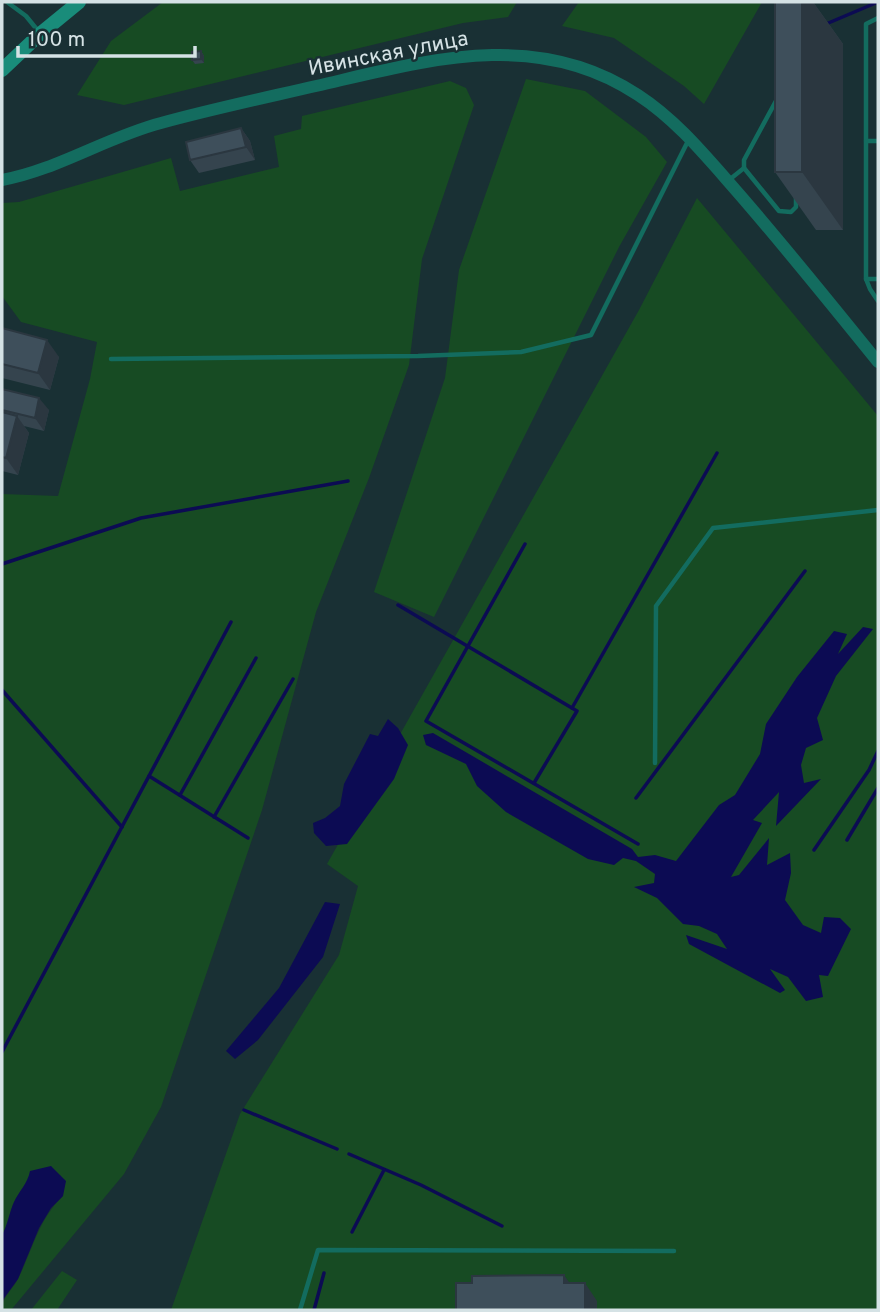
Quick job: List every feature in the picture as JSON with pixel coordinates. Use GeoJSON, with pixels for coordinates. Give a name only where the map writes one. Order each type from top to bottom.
{"type":"FeatureCollection","features":[{"type":"Feature","properties":{"kind":"main road"},"geometry":{"type":"LineString","coordinates":[[2,71],[40,34],[79,2]]}},
{"type":"Feature","properties":{"kind":"street","name":"Ивинская улица"},"geometry":{"type":"LineString","coordinates":[[2,180],[44,168],[121,135],[160,123],[453,56],[485,53],[557,60],[610,79],[639,95],[679,127],[728,181],[878,362]]}},
{"type":"Feature","properties":{"kind":"lane"},"geometry":{"type":"LineString","coordinates":[[7,2],[26,16],[40,34]]}},
{"type":"Feature","properties":{"kind":"lane"},"geometry":{"type":"LineString","coordinates":[[878,18],[866,24],[866,279],[878,301]]}},
{"type":"Feature","properties":{"kind":"lane"},"geometry":{"type":"LineString","coordinates":[[783,89],[744,160],[744,168],[779,211],[791,212],[796,207],[796,194]]}},
{"type":"Feature","properties":{"kind":"lane"},"geometry":{"type":"LineString","coordinates":[[111,359],[418,356],[521,352],[591,335],[689,138]]}},
{"type":"Feature","properties":{"kind":"lane"},"geometry":{"type":"LineString","coordinates":[[866,141],[878,141]]}},
{"type":"Feature","properties":{"kind":"lane"},"geometry":{"type":"LineString","coordinates":[[728,181],[744,168]]}},
{"type":"Feature","properties":{"kind":"lane"},"geometry":{"type":"LineString","coordinates":[[866,279],[878,279]]}},
{"type":"Feature","properties":{"kind":"lane"},"geometry":{"type":"LineString","coordinates":[[655,763],[656,606],[713,528],[878,510]]}},
{"type":"Feature","properties":{"kind":"lane"},"geometry":{"type":"LineString","coordinates":[[300,1310],[318,1250],[674,1251]]}},
{"type":"Feature","properties":{"kind":"green space"},"geometry":{"type":"Polygon","coordinates":[[[163,2],[517,2],[508,17],[463,23],[124,105],[77,95],[111,41],[163,2]]]}},
{"type":"Feature","properties":{"kind":"green space"},"geometry":{"type":"Polygon","coordinates":[[[579,2],[762,2],[704,104],[684,86],[614,38],[562,26],[579,2]]]}},
{"type":"Feature","properties":{"kind":"green space"},"geometry":{"type":"Polygon","coordinates":[[[526,79],[585,91],[646,137],[667,162],[619,247],[434,617],[374,592],[445,378],[459,270],[526,79]]]}},
{"type":"Feature","properties":{"kind":"green space"},"geometry":{"type":"Polygon","coordinates":[[[450,81],[466,88],[474,105],[422,259],[409,365],[369,478],[316,612],[262,810],[161,1107],[124,1174],[11,1310],[2,1310],[42,1224],[63,1196],[29,1179],[13,1204],[2,1235],[2,494],[58,496],[90,379],[97,342],[21,322],[2,296],[2,203],[19,202],[171,158],[180,191],[279,167],[274,136],[301,129],[302,116],[450,81]]]}},
{"type":"Feature","properties":{"kind":"green space"},"geometry":{"type":"Polygon","coordinates":[[[697,198],[878,416],[878,1310],[171,1310],[240,1114],[339,955],[358,886],[327,864],[639,310],[697,198]]]}},
{"type":"Feature","properties":{"kind":"green space"},"geometry":{"type":"Polygon","coordinates":[[[62,1271],[77,1280],[57,1310],[31,1310],[62,1271]]]}},
{"type":"Feature","properties":{"kind":"shaded area"},"geometry":{"type":"Polygon","coordinates":[[[863,627],[873,629],[836,676],[817,718],[823,740],[806,748],[801,765],[804,783],[821,779],[776,826],[779,792],[753,820],[762,823],[731,877],[739,875],[769,838],[767,865],[790,853],[791,873],[785,900],[803,925],[821,933],[824,917],[840,918],[851,929],[828,976],[819,975],[823,997],[806,1001],[788,977],[770,969],[785,990],[780,993],[689,944],[686,935],[727,949],[717,934],[699,926],[683,924],[657,898],[634,887],[654,883],[655,874],[636,861],[623,858],[614,865],[588,859],[506,812],[477,786],[466,764],[426,745],[423,735],[433,733],[632,849],[638,857],[655,855],[676,861],[719,805],[735,795],[760,754],[766,724],[797,677],[834,631],[847,634],[838,654],[863,627]]]}},
{"type":"Feature","properties":{"kind":"shaded area"},"geometry":{"type":"Polygon","coordinates":[[[388,719],[398,728],[408,745],[394,779],[347,844],[326,846],[314,833],[313,823],[325,818],[340,806],[344,784],[370,734],[378,736],[388,719]]]}},
{"type":"Feature","properties":{"kind":"shaded area"},"geometry":{"type":"Polygon","coordinates":[[[325,902],[340,904],[323,957],[258,1040],[235,1059],[226,1051],[279,988],[325,902]]]}},
{"type":"Feature","properties":{"kind":"shaded area"},"geometry":{"type":"Polygon","coordinates":[[[51,1166],[66,1181],[63,1196],[51,1208],[39,1228],[18,1279],[2,1301],[2,1235],[12,1206],[30,1171],[51,1166]]]}},
{"type":"Feature","properties":{"kind":"building"},"geometry":{"type":"Polygon","coordinates":[[[775,2],[802,2],[802,172],[775,172],[775,2]]]}},
{"type":"Feature","properties":{"kind":"building"},"geometry":{"type":"Polygon","coordinates":[[[201,51],[201,59],[192,60],[192,52],[201,51]]]}},
{"type":"Feature","properties":{"kind":"building"},"geometry":{"type":"Polygon","coordinates":[[[241,128],[246,147],[190,160],[186,142],[241,128]]]}},
{"type":"Feature","properties":{"kind":"building"},"geometry":{"type":"Polygon","coordinates":[[[2,328],[47,340],[38,373],[2,364],[2,328]]]}},
{"type":"Feature","properties":{"kind":"building"},"geometry":{"type":"Polygon","coordinates":[[[2,389],[39,398],[35,418],[2,410],[2,389]]]}},
{"type":"Feature","properties":{"kind":"building"},"geometry":{"type":"Polygon","coordinates":[[[2,412],[17,416],[6,458],[2,457],[2,412]]]}},
{"type":"Feature","properties":{"kind":"building"},"geometry":{"type":"Polygon","coordinates":[[[564,1275],[564,1283],[585,1283],[585,1310],[456,1310],[456,1283],[472,1283],[472,1276],[564,1275]]]}},
{"type":"Feature","properties":{"kind":"waterway"},"geometry":{"type":"LineString","coordinates":[[826,24],[878,2]]}},
{"type":"Feature","properties":{"kind":"waterway"},"geometry":{"type":"LineString","coordinates":[[572,708],[717,453]]}},
{"type":"Feature","properties":{"kind":"waterway"},"geometry":{"type":"LineString","coordinates":[[2,564],[141,518],[348,481]]}},
{"type":"Feature","properties":{"kind":"waterway"},"geometry":{"type":"LineString","coordinates":[[525,544],[426,721],[638,844]]}},
{"type":"Feature","properties":{"kind":"waterway"},"geometry":{"type":"LineString","coordinates":[[636,798],[805,571]]}},
{"type":"Feature","properties":{"kind":"waterway"},"geometry":{"type":"LineString","coordinates":[[398,605],[577,711],[534,783]]}},
{"type":"Feature","properties":{"kind":"waterway"},"geometry":{"type":"LineString","coordinates":[[2,1052],[231,622]]}},
{"type":"Feature","properties":{"kind":"waterway"},"geometry":{"type":"LineString","coordinates":[[180,795],[256,658]]}},
{"type":"Feature","properties":{"kind":"waterway"},"geometry":{"type":"LineString","coordinates":[[214,817],[293,679]]}},
{"type":"Feature","properties":{"kind":"waterway"},"geometry":{"type":"LineString","coordinates":[[2,690],[122,827]]}},
{"type":"Feature","properties":{"kind":"waterway"},"geometry":{"type":"LineString","coordinates":[[814,850],[869,770],[878,751]]}},
{"type":"Feature","properties":{"kind":"waterway"},"geometry":{"type":"LineString","coordinates":[[149,776],[248,838]]}},
{"type":"Feature","properties":{"kind":"waterway"},"geometry":{"type":"LineString","coordinates":[[847,840],[878,788]]}},
{"type":"Feature","properties":{"kind":"waterway"},"geometry":{"type":"LineString","coordinates":[[244,1110],[337,1149]]}},
{"type":"Feature","properties":{"kind":"waterway"},"geometry":{"type":"LineString","coordinates":[[349,1154],[421,1185],[502,1226]]}},
{"type":"Feature","properties":{"kind":"waterway"},"geometry":{"type":"LineString","coordinates":[[352,1232],[384,1170]]}},
{"type":"Feature","properties":{"kind":"waterway"},"geometry":{"type":"LineString","coordinates":[[314,1310],[324,1273]]}}]}
